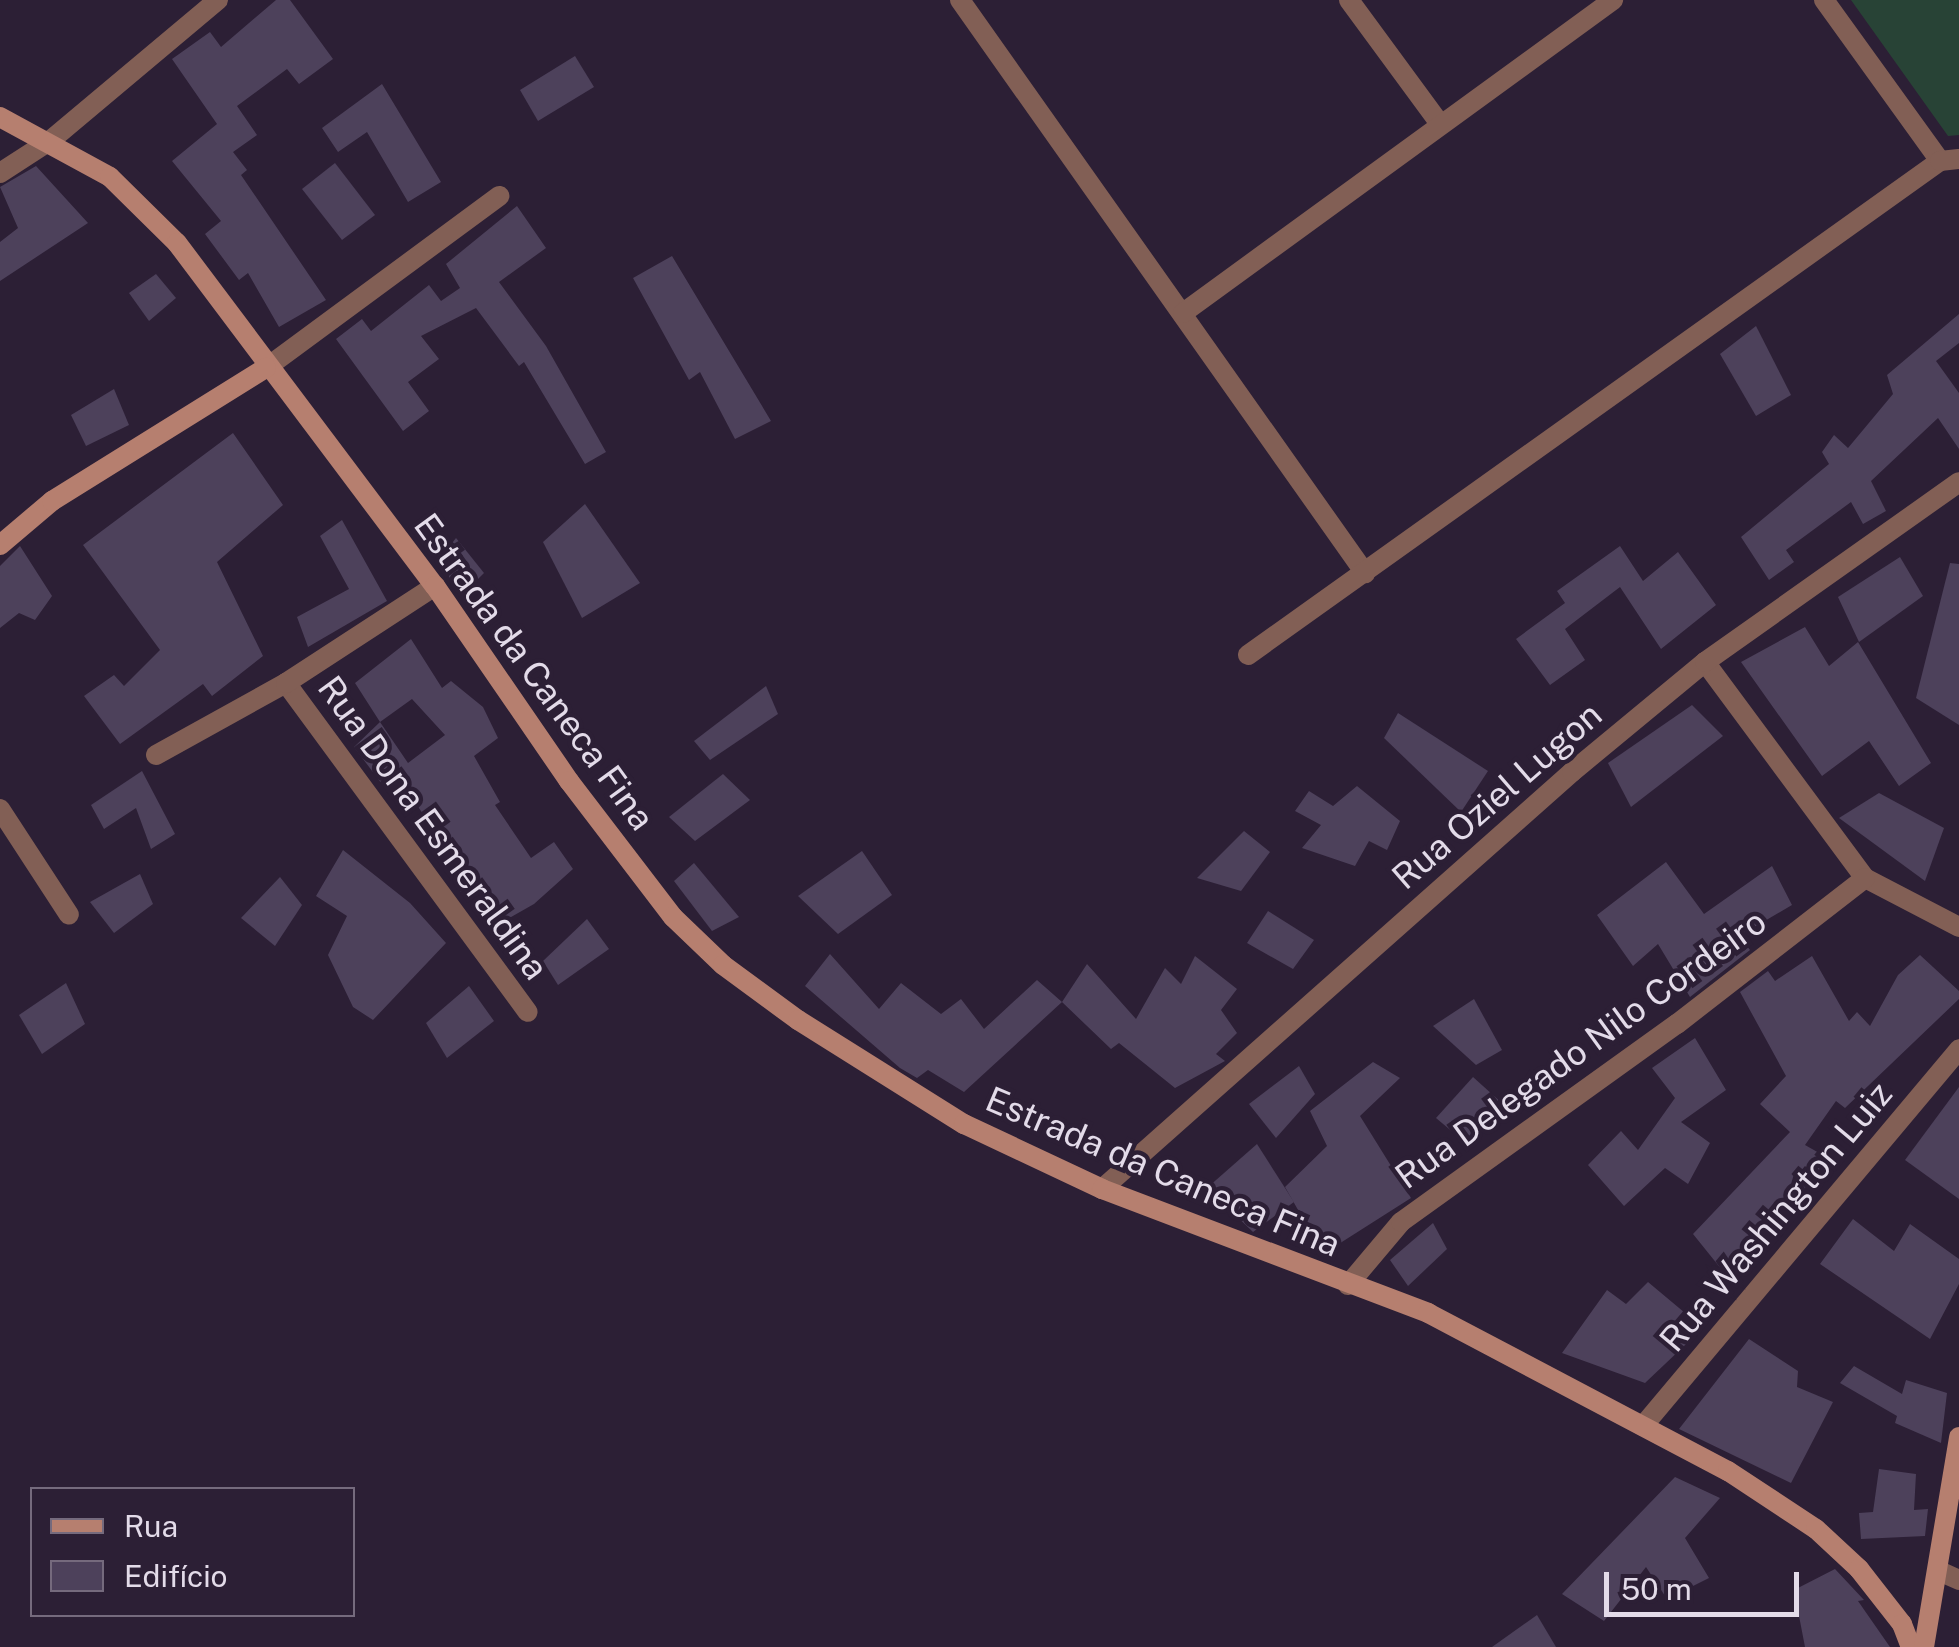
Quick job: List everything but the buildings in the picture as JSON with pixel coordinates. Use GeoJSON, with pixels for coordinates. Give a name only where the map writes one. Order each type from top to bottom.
{"type":"FeatureCollection","features":[{"type":"Feature","properties":{"kind":"street"},"geometry":{"type":"LineString","coordinates":[[0,174],[51,140],[218,0]]}},
{"type":"Feature","properties":{"kind":"street"},"geometry":{"type":"LineString","coordinates":[[960,0],[1365,573]]}},
{"type":"Feature","properties":{"kind":"street"},"geometry":{"type":"LineString","coordinates":[[1349,0],[1440,124]]}},
{"type":"Feature","properties":{"kind":"street"},"geometry":{"type":"LineString","coordinates":[[1184,313],[1613,0]]}},
{"type":"Feature","properties":{"kind":"street"},"geometry":{"type":"LineString","coordinates":[[1248,656],[1950,160],[1824,0]]}},
{"type":"Feature","properties":{"kind":"street","name":"Estrada da Caneca Fina"},"geometry":{"type":"LineString","coordinates":[[0,117],[51,140],[143,204],[436,586],[569,781],[695,940],[909,1093],[1102,1188],[1348,1286],[1428,1313],[1643,1426],[1816,1528],[1859,1569],[1902,1624],[1911,1647]]}},
{"type":"Feature","properties":{"kind":"street"},"geometry":{"type":"LineString","coordinates":[[0,545],[80,482],[266,368],[499,196]]}},
{"type":"Feature","properties":{"kind":"street","name":"Rua Oziel Lugon"},"geometry":{"type":"LineString","coordinates":[[1102,1188],[1545,795],[1705,662],[1959,482]]}},
{"type":"Feature","properties":{"kind":"street"},"geometry":{"type":"LineString","coordinates":[[156,755],[286,683],[436,586]]}},
{"type":"Feature","properties":{"kind":"street"},"geometry":{"type":"LineString","coordinates":[[1705,662],[1864,878],[1959,927]]}},
{"type":"Feature","properties":{"kind":"street","name":"Rua Dona Esmeraldina"},"geometry":{"type":"LineString","coordinates":[[286,683],[528,1012]]}},
{"type":"Feature","properties":{"kind":"street"},"geometry":{"type":"LineString","coordinates":[[0,810],[69,915]]}},
{"type":"Feature","properties":{"kind":"street","name":"Rua Delegado Nilo Cordeiro"},"geometry":{"type":"LineString","coordinates":[[1348,1286],[1401,1222],[1677,1024],[1864,878]]}},
{"type":"Feature","properties":{"kind":"street","name":"Rua Washington Luiz"},"geometry":{"type":"LineString","coordinates":[[1643,1426],[1959,1049]]}},
{"type":"Feature","properties":{"kind":"street"},"geometry":{"type":"LineString","coordinates":[[1924,1647],[1953,1512],[1959,1438]]}},
{"type":"Feature","properties":{"kind":"street"},"geometry":{"type":"LineString","coordinates":[[1939,1570],[1959,1580]]}},
{"type":"Feature","properties":{"kind":"street"},"geometry":{"type":"LineString","coordinates":[[1902,1624],[1914,1626],[1931,1615]]}},
{"type":"Feature","properties":{"kind":"green space"},"geometry":{"type":"Polygon","coordinates":[[[1851,0],[1959,0],[1959,135],[1948,136],[1851,0]]]}}]}
